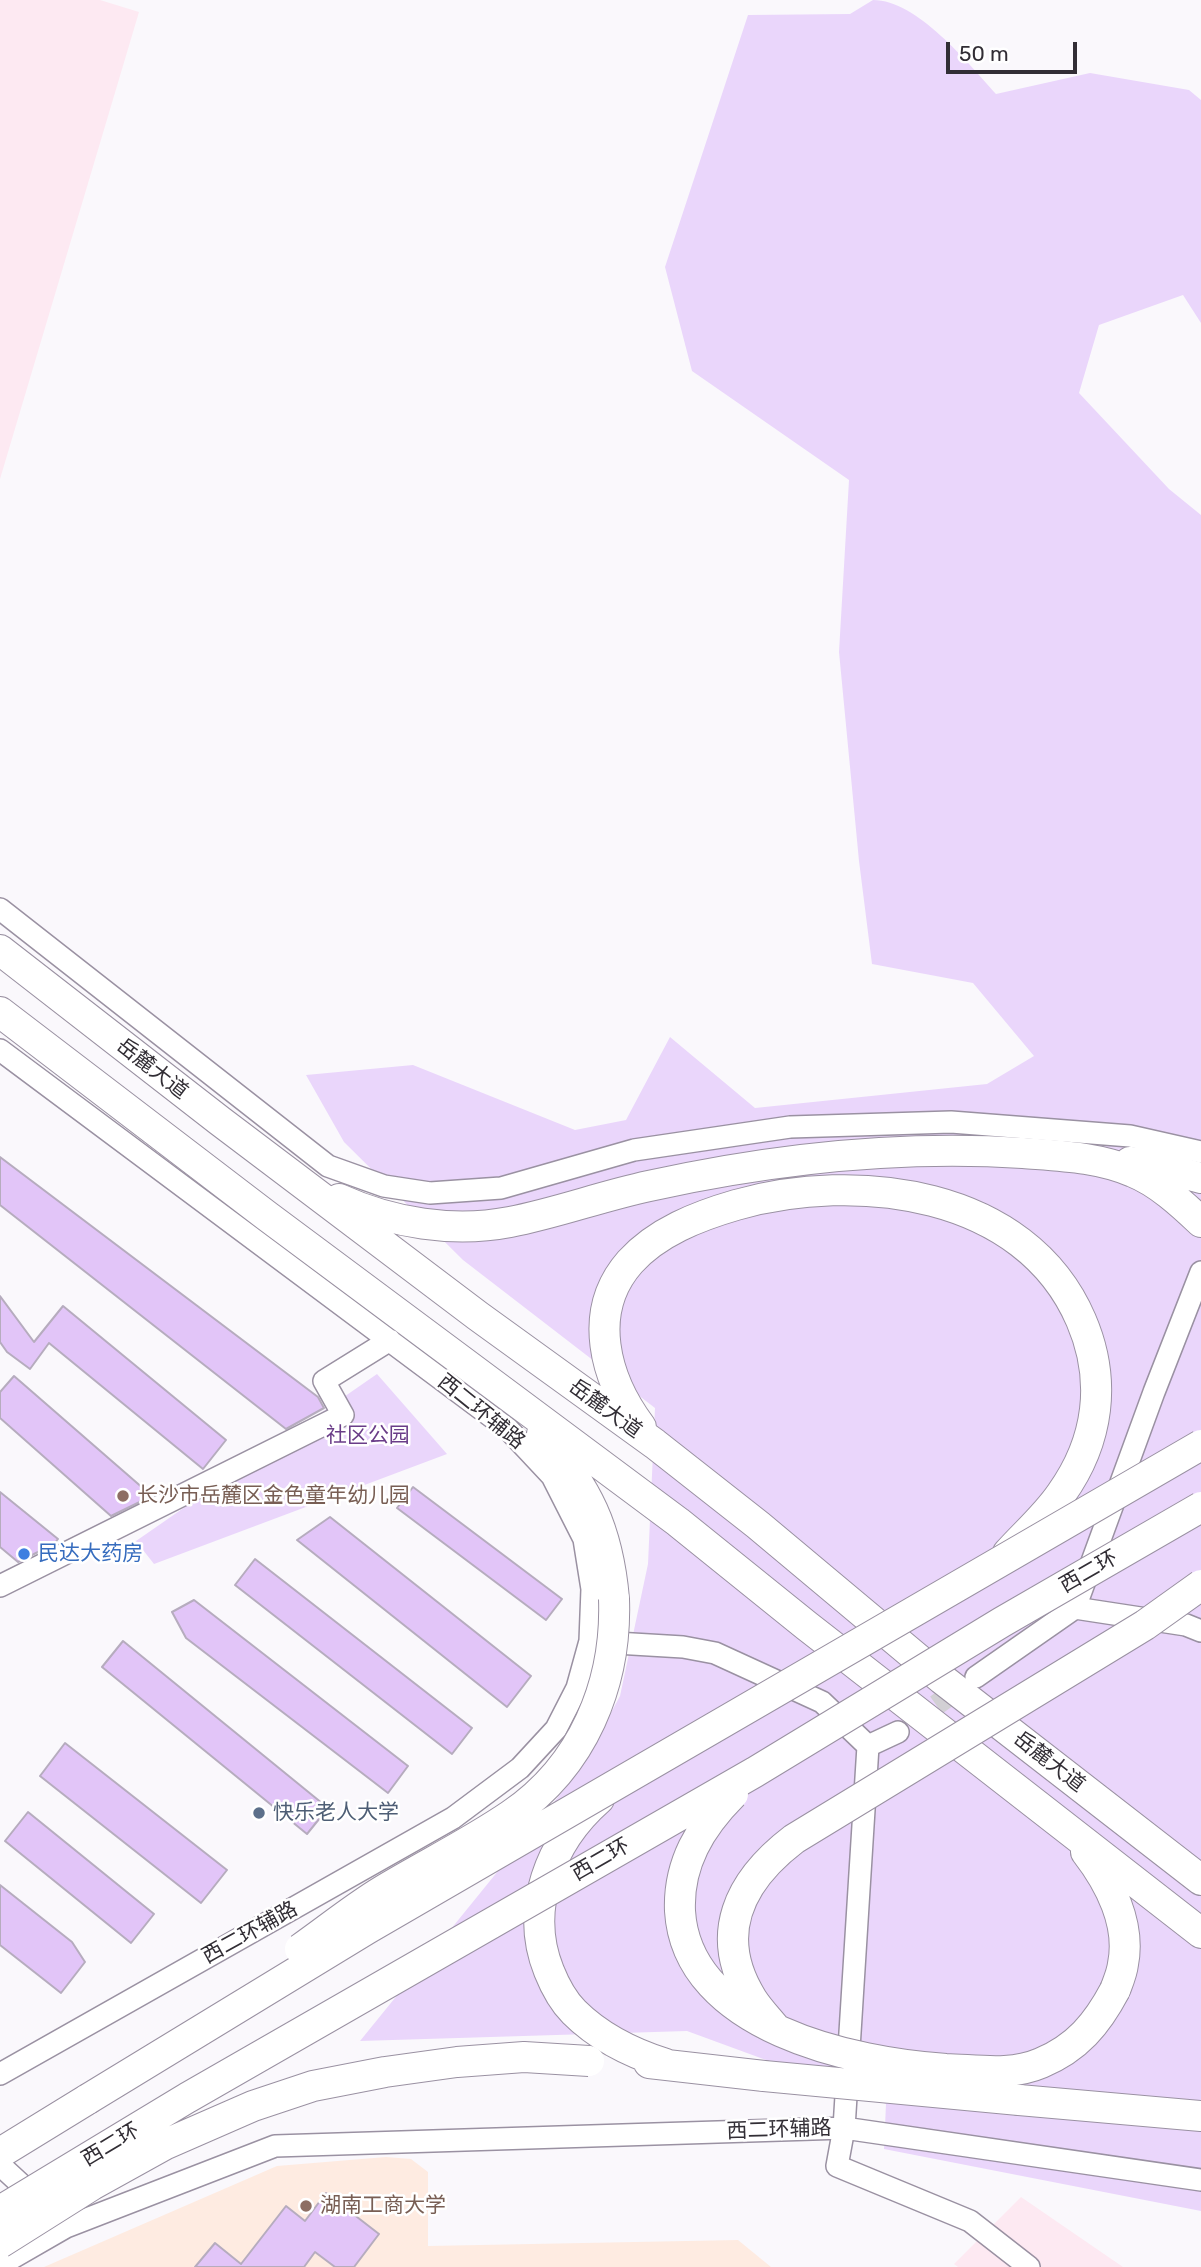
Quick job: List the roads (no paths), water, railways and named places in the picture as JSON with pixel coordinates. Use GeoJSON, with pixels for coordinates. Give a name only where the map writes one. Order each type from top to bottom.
{"type":"FeatureCollection","features":[{"type":"Feature","properties":{"kind":"highway"},"geometry":{"type":"LineString","coordinates":[[0,937],[49,988]]}},
{"type":"Feature","properties":{"kind":"highway","name":"岳麓大道"},"geometry":{"type":"LineString","coordinates":[[0,950],[298,1180],[654,1444],[758,1525],[942,1679],[1201,1880]]}},
{"type":"Feature","properties":{"kind":"highway","name":"岳麓大道"},"geometry":{"type":"LineString","coordinates":[[7,1019],[678,1522],[1201,1933]]}},
{"type":"Feature","properties":{"kind":"highway"},"geometry":{"type":"LineString","coordinates":[[298,1180],[394,1219],[439,1226],[482,1226],[510,1222],[620,1192],[692,1176],[844,1154],[981,1150],[1149,1164],[1188,1174]]}},
{"type":"Feature","properties":{"kind":"highway"},"geometry":{"type":"LineString","coordinates":[[1089,1158],[1135,1172],[1155,1184],[1201,1222]]}},
{"type":"Feature","properties":{"kind":"highway"},"geometry":{"type":"LineString","coordinates":[[654,1444],[625,1404],[605,1354],[604,1328],[616,1283],[629,1264],[646,1247],[671,1231],[702,1217],[752,1200],[797,1192],[835,1189],[905,1195],[934,1202],[987,1222],[1029,1248],[1066,1290],[1078,1313],[1093,1354],[1097,1376],[1093,1424],[1077,1469],[1060,1496],[1003,1559]]}},
{"type":"Feature","properties":{"kind":"highway"},"geometry":{"type":"LineString","coordinates":[[88,2099],[379,1892],[512,1815],[541,1790],[583,1735],[604,1690],[614,1639],[614,1599],[606,1542],[582,1487],[542,1434],[501,1390]]}},
{"type":"Feature","properties":{"kind":"highway"},"geometry":{"type":"LineString","coordinates":[[0,2153],[367,1930],[1201,1445]]}},
{"type":"Feature","properties":{"kind":"highway","name":"西二环"},"geometry":{"type":"LineString","coordinates":[[0,2211],[755,1772],[1002,1622],[1201,1507]]}},
{"type":"Feature","properties":{"kind":"highway"},"geometry":{"type":"LineString","coordinates":[[776,2029],[752,2000],[741,1977],[734,1955],[733,1937],[733,1924],[743,1894],[770,1858],[794,1839],[1145,1625],[1201,1585]]}},
{"type":"Feature","properties":{"kind":"highway"},"geometry":{"type":"LineString","coordinates":[[755,1772],[713,1815],[699,1834],[682,1877],[681,1921],[687,1942],[700,1968],[720,1995],[747,2014],[776,2029],[856,2056],[904,2066],[1010,2072],[1040,2064],[1068,2049],[1085,2035],[1100,2017],[1115,1990],[1123,1964],[1125,1939],[1110,1890],[1094,1863],[1066,1827]]}},
{"type":"Feature","properties":{"kind":"highway"},"geometry":{"type":"LineString","coordinates":[[613,1788],[587,1810],[556,1851],[539,1904],[540,1934],[546,1963],[556,1987],[572,2010],[616,2045],[666,2064]]}},
{"type":"Feature","properties":{"kind":"highway"},"geometry":{"type":"LineString","coordinates":[[0,2243],[59,2219],[92,2185],[166,2144],[253,2106],[313,2086],[457,2062],[524,2057],[666,2064],[764,2076],[1201,2116]]}},
{"type":"Feature","properties":{"kind":"highway"},"geometry":{"type":"LineString","coordinates":[[59,2219],[156,2118]]}},
{"type":"Feature","properties":{"kind":"street"},"geometry":{"type":"LineString","coordinates":[[0,909],[328,1166],[384,1186],[430,1193],[501,1188],[634,1150],[790,1127],[951,1122],[1130,1136],[1201,1152]]}},
{"type":"Feature","properties":{"kind":"street","name":"西二环辅路"},"geometry":{"type":"LineString","coordinates":[[0,1050],[508,1429],[552,1476],[584,1539],[592,1589],[590,1641],[577,1688],[556,1729],[520,1768],[453,1818],[0,2074]]}},
{"type":"Feature","properties":{"kind":"street"},"geometry":{"type":"LineString","coordinates":[[976,1677],[1075,1608],[1201,1272]]}},
{"type":"Feature","properties":{"kind":"street"},"geometry":{"type":"LineString","coordinates":[[0,1586],[343,1415],[324,1381],[390,1340]]}},
{"type":"Feature","properties":{"kind":"street"},"geometry":{"type":"LineString","coordinates":[[1075,1608],[1186,1625],[1201,1631]]}},
{"type":"Feature","properties":{"kind":"street"},"geometry":{"type":"LineString","coordinates":[[590,1641],[683,1647],[715,1653],[822,1702],[868,1746],[844,2128],[837,2165],[970,2221],[1029,2267]]}},
{"type":"Feature","properties":{"kind":"street"},"geometry":{"type":"LineString","coordinates":[[868,1746],[898,1732]]}},
{"type":"Feature","properties":{"kind":"street","name":"西二环辅路"},"geometry":{"type":"LineString","coordinates":[[0,2265],[59,2219],[275,2146],[844,2128],[1201,2180]]}},
{"type":"Feature","properties":{"kind":"street"},"geometry":{"type":"LineString","coordinates":[[0,2165],[59,2219]]}},
{"type":"Feature","properties":{"kind":"tunnel"},"geometry":{"type":"LineString","coordinates":[[911,1723],[967,1683]]}},
{"type":"Feature","properties":{"kind":"place","name":"长沙市岳麓区金色童年幼儿园"},"geometry":{"type":"Point","coordinates":[123,1496]}},
{"type":"Feature","properties":{"kind":"place","name":"民达大药房"},"geometry":{"type":"Point","coordinates":[24,1554]}},
{"type":"Feature","properties":{"kind":"place","name":"快乐老人大学"},"geometry":{"type":"Point","coordinates":[259,1813]}},
{"type":"Feature","properties":{"kind":"place","name":"湖南工商大学"},"geometry":{"type":"Point","coordinates":[306,2206]}},
{"type":"Feature","properties":{"kind":"park label","name":"社区公园"},"geometry":{"type":"Point","coordinates":[368,1436]}}]}
